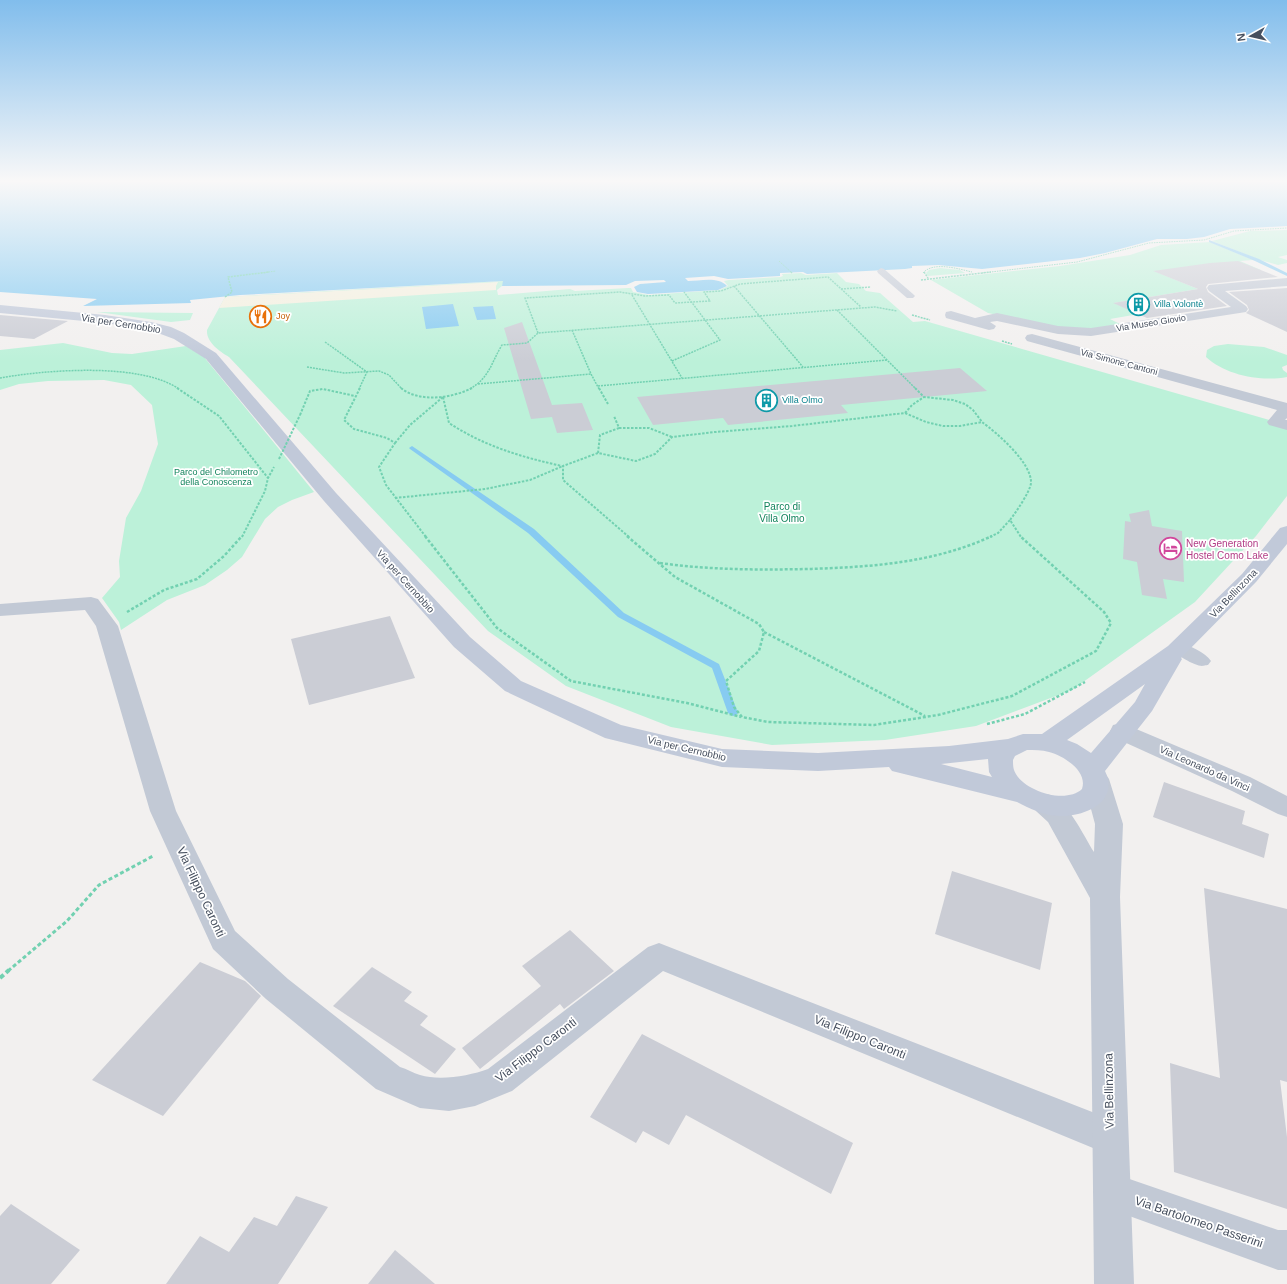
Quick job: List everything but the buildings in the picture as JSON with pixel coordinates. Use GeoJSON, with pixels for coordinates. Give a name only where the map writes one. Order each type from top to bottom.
{"type":"FeatureCollection","features":[{"type":"Feature","properties":{"kind":"main road","name":"Via per Cernobbio"},"geometry":{"type":"LineString","coordinates":[[0,309],[105,319],[151,326],[166,330],[179,336],[211,356],[330,497],[462,642],[513,686],[614,732],[722,758],[818,762],[949,755],[1011,747]]}},
{"type":"Feature","properties":{"kind":"main road","name":"Via Bellinzona"},"geometry":{"type":"LineString","coordinates":[[1046,743],[1177,649],[1249,578],[1287,532]]}},
{"type":"Feature","properties":{"kind":"main road","name":"Via Bellinzona"},"geometry":{"type":"LineString","coordinates":[[1094,774],[1122,731],[1144,706],[1177,649]]}},
{"type":"Feature","properties":{"kind":"main road"},"geometry":{"type":"LineString","coordinates":[[1023,742],[1046,743],[1060,746],[1084,760],[1094,774],[1095,791],[1087,800],[1064,806],[1034,799],[1009,784],[1002,772],[1001,760],[1006,751],[1023,742]]}},
{"type":"Feature","properties":{"kind":"main road","name":"Via per Cernobbio"},"geometry":{"type":"LineString","coordinates":[[868,759],[936,772],[1034,799]]}},
{"type":"Feature","properties":{"kind":"street","name":"Via Museo Giovio"},"geometry":{"type":"LineString","coordinates":[[974,322],[997,317],[1067,331],[1103,331],[1242,308],[1213,288],[1287,282]]}},
{"type":"Feature","properties":{"kind":"street","name":"Via Simone Cantoni"},"geometry":{"type":"LineString","coordinates":[[952,315],[1287,408]]}},
{"type":"Feature","properties":{"kind":"street"},"geometry":{"type":"LineString","coordinates":[[1287,408],[1275,422],[1287,425]]}},
{"type":"Feature","properties":{"kind":"street","name":"Via Filippo Caronti"},"geometry":{"type":"LineString","coordinates":[[0,610],[91,603],[104,623],[163,810],[224,940],[278,988],[388,1078],[420,1092],[449,1094],[475,1090],[500,1080],[659,956],[1110,1137]]}},
{"type":"Feature","properties":{"kind":"street","name":"Via Leonardo da Vinci"},"geometry":{"type":"LineString","coordinates":[[1122,731],[1241,784],[1287,807]]}},
{"type":"Feature","properties":{"kind":"street","name":"Via Bellinzona"},"geometry":{"type":"LineString","coordinates":[[1094,774],[1109,824],[1105,897],[1114,1284]]}},
{"type":"Feature","properties":{"kind":"street","name":"Via Bellinzona"},"geometry":{"type":"LineString","coordinates":[[1034,799],[1058,815],[1105,897]]}},
{"type":"Feature","properties":{"kind":"street","name":"Via Bartolomeo Passerini"},"geometry":{"type":"LineString","coordinates":[[1112,1192],[1278,1250],[1287,1250]]}},
{"type":"Feature","properties":{"kind":"lane"},"geometry":{"type":"LineString","coordinates":[[881,271],[910,296]]}},
{"type":"Feature","properties":{"kind":"lane"},"geometry":{"type":"LineString","coordinates":[[1177,649],[1202,661]]}},
{"type":"Feature","properties":{"kind":"path"},"geometry":{"type":"LineString","coordinates":[[975,273],[955,268],[934,268],[924,271],[923,273],[928,278],[975,273],[1077,262],[1157,242]]}},
{"type":"Feature","properties":{"kind":"path"},"geometry":{"type":"LineString","coordinates":[[779,261],[792,273]]}},
{"type":"Feature","properties":{"kind":"path"},"geometry":{"type":"LineString","coordinates":[[225,296],[232,292],[228,277],[276,271]]}},
{"type":"Feature","properties":{"kind":"path"},"geometry":{"type":"LineString","coordinates":[[538,333],[525,298],[620,292],[645,296],[669,295],[675,303],[710,301],[704,292],[721,291],[740,284],[828,277],[862,308]]}},
{"type":"Feature","properties":{"kind":"path"},"geometry":{"type":"LineString","coordinates":[[734,286],[758,316],[804,367]]}},
{"type":"Feature","properties":{"kind":"path"},"geometry":{"type":"LineString","coordinates":[[842,290],[868,288]]}},
{"type":"Feature","properties":{"kind":"path"},"geometry":{"type":"LineString","coordinates":[[672,361],[720,340],[684,292]]}},
{"type":"Feature","properties":{"kind":"path"},"geometry":{"type":"LineString","coordinates":[[632,294],[682,378]]}},
{"type":"Feature","properties":{"kind":"path"},"geometry":{"type":"LineString","coordinates":[[307,367],[335,372],[384,372],[404,390],[421,395],[443,397],[457,394],[486,378],[496,354],[502,345],[527,343],[538,333],[875,307],[901,312]]}},
{"type":"Feature","properties":{"kind":"path"},"geometry":{"type":"LineString","coordinates":[[659,563],[697,568],[763,570],[856,567],[915,560],[968,547],[998,533],[1021,505],[1031,483],[1028,468],[998,434],[982,422],[974,410],[965,404],[953,400],[924,396],[836,310]]}},
{"type":"Feature","properties":{"kind":"path"},"geometry":{"type":"LineString","coordinates":[[572,330],[591,374],[608,404]]}},
{"type":"Feature","properties":{"kind":"path"},"geometry":{"type":"LineString","coordinates":[[325,342],[367,372]]}},
{"type":"Feature","properties":{"kind":"path"},"geometry":{"type":"LineString","coordinates":[[598,386],[887,360]]}},
{"type":"Feature","properties":{"kind":"path"},"geometry":{"type":"LineString","coordinates":[[0,378],[27,374],[107,370],[156,378],[175,386],[219,416],[268,478]]}},
{"type":"Feature","properties":{"kind":"path"},"geometry":{"type":"LineString","coordinates":[[367,372],[344,420],[354,429],[382,436],[395,443]]}},
{"type":"Feature","properties":{"kind":"path"},"geometry":{"type":"LineString","coordinates":[[477,384],[591,374]]}},
{"type":"Feature","properties":{"kind":"path"},"geometry":{"type":"LineString","coordinates":[[279,459],[310,391],[323,389],[355,396]]}},
{"type":"Feature","properties":{"kind":"path"},"geometry":{"type":"LineString","coordinates":[[905,413],[912,405],[924,396]]}},
{"type":"Feature","properties":{"kind":"path"},"geometry":{"type":"LineString","coordinates":[[443,397],[410,425],[395,443],[379,467],[386,485],[497,628],[571,681],[687,703],[768,722],[874,726],[926,717],[1012,696],[1096,651],[1111,623],[1104,612],[1020,536],[1010,520]]}},
{"type":"Feature","properties":{"kind":"path"},"geometry":{"type":"LineString","coordinates":[[443,397],[449,423],[468,436],[493,448],[527,459],[563,466]]}},
{"type":"Feature","properties":{"kind":"path"},"geometry":{"type":"LineString","coordinates":[[598,454],[600,436],[619,428],[650,428],[672,437],[792,426],[905,413],[938,426],[955,427],[982,422]]}},
{"type":"Feature","properties":{"kind":"path"},"geometry":{"type":"LineString","coordinates":[[614,416],[619,428]]}},
{"type":"Feature","properties":{"kind":"path"},"geometry":{"type":"LineString","coordinates":[[289,431],[295,437]]}},
{"type":"Feature","properties":{"kind":"path"},"geometry":{"type":"LineString","coordinates":[[395,498],[484,490],[530,480],[563,466],[598,454],[636,461],[655,454],[672,437]]}},
{"type":"Feature","properties":{"kind":"path"},"geometry":{"type":"LineString","coordinates":[[104,623],[116,618],[164,590],[197,579],[224,556],[240,540],[275,466]]}},
{"type":"Feature","properties":{"kind":"path"},"geometry":{"type":"LineString","coordinates":[[563,466],[563,480],[675,577],[759,624],[764,632],[926,717]]}},
{"type":"Feature","properties":{"kind":"path"},"geometry":{"type":"LineString","coordinates":[[742,717],[734,707],[726,681],[759,651],[764,632]]}},
{"type":"Feature","properties":{"kind":"path"},"geometry":{"type":"LineString","coordinates":[[979,726],[1025,714],[1072,690],[1091,678]]}},
{"type":"Feature","properties":{"kind":"path"},"geometry":{"type":"LineString","coordinates":[[0,978],[66,921],[99,884],[139,862],[179,844]]}},
{"type":"Feature","properties":{"kind":"green space"},"geometry":{"type":"Polygon","coordinates":[[[1210,242],[1253,260],[1240,261],[1261,270],[1154,271],[1198,289],[1114,303],[1139,314],[1110,319],[1122,325],[1098,329],[1059,328],[988,313],[931,280],[1060,266],[1130,255],[1161,245],[1210,242]]]}},
{"type":"Feature","properties":{"kind":"green space"},"geometry":{"type":"Polygon","coordinates":[[[1214,242],[1287,242],[1287,255],[1278,257],[1287,260],[1287,263],[1278,265],[1260,260],[1214,242]]]}},
{"type":"Feature","properties":{"kind":"green space"},"geometry":{"type":"Polygon","coordinates":[[[940,268],[960,270],[965,273],[928,276],[926,273],[929,270],[940,268]]]}},
{"type":"Feature","properties":{"kind":"green space","name":"Parco di Villa Olmo"},"geometry":{"type":"Polygon","coordinates":[[[801,273],[806,275],[837,273],[846,282],[859,284],[866,291],[880,293],[913,322],[925,321],[1287,425],[1287,496],[1256,536],[1195,602],[1072,690],[976,726],[885,740],[772,745],[671,727],[566,686],[488,631],[229,357],[214,346],[207,334],[207,330],[225,297],[504,281],[502,286],[497,290],[498,295],[570,289],[575,291],[631,288],[633,292],[649,295],[719,290],[728,286],[724,281],[780,277],[783,276],[782,274],[801,273]]]}},
{"type":"Feature","properties":{"kind":"green space"},"geometry":{"type":"Polygon","coordinates":[[[97,312],[193,313],[190,320],[171,322],[97,312]]]}},
{"type":"Feature","properties":{"kind":"green space","name":"Parco del Chilometro della Conoscenza"},"geometry":{"type":"Polygon","coordinates":[[[63,343],[112,353],[132,354],[186,346],[204,357],[314,492],[278,507],[265,519],[242,557],[227,570],[205,585],[167,600],[121,630],[119,622],[102,598],[120,577],[119,561],[126,518],[141,491],[158,444],[152,405],[131,385],[104,380],[48,381],[19,384],[0,390],[0,350],[63,343]]]}},
{"type":"Feature","properties":{"kind":"green space"},"geometry":{"type":"Polygon","coordinates":[[[1228,344],[1264,347],[1287,355],[1287,365],[1282,367],[1287,373],[1287,377],[1266,379],[1244,376],[1223,368],[1206,357],[1207,350],[1214,346],[1228,344]]]}},
{"type":"Feature","properties":{"kind":"sand"},"geometry":{"type":"Polygon","coordinates":[[[498,282],[496,290],[219,308],[225,297],[498,282]]]}},
{"type":"Feature","properties":{"kind":"water"},"geometry":{"type":"Polygon","coordinates":[[[0,242],[1146,242],[1080,258],[982,269],[938,265],[912,266],[912,268],[905,269],[807,274],[803,272],[780,273],[780,276],[728,279],[714,276],[685,278],[688,281],[714,280],[727,286],[718,290],[648,294],[637,292],[634,287],[640,284],[666,282],[664,280],[635,281],[626,285],[502,286],[503,281],[240,295],[190,300],[191,303],[83,306],[97,299],[0,292],[0,242]]]}},
{"type":"Feature","properties":{"kind":"water"},"geometry":{"type":"Polygon","coordinates":[[[453,304],[459,326],[426,329],[422,307],[453,304]]]}},
{"type":"Feature","properties":{"kind":"water"},"geometry":{"type":"Polygon","coordinates":[[[493,306],[496,319],[477,320],[473,307],[493,306]]]}},
{"type":"Feature","properties":{"kind":"waterway"},"geometry":{"type":"LineString","coordinates":[[1213,242],[1257,260],[1287,275]]}},
{"type":"Feature","properties":{"kind":"waterway"},"geometry":{"type":"LineString","coordinates":[[412,448],[531,531],[621,615],[716,666],[733,713]]}},
{"type":"Feature","properties":{"kind":"place","name":"Villa Volontè"},"geometry":{"type":"Point","coordinates":[1139,304]}},
{"type":"Feature","properties":{"kind":"place","name":"Joy"},"geometry":{"type":"Point","coordinates":[261,316]}},
{"type":"Feature","properties":{"kind":"place","name":"Villa Olmo"},"geometry":{"type":"Point","coordinates":[766,400]}},
{"type":"Feature","properties":{"kind":"place","name":"New Generation Hostel Como Lake"},"geometry":{"type":"Point","coordinates":[1171,549]}}]}
